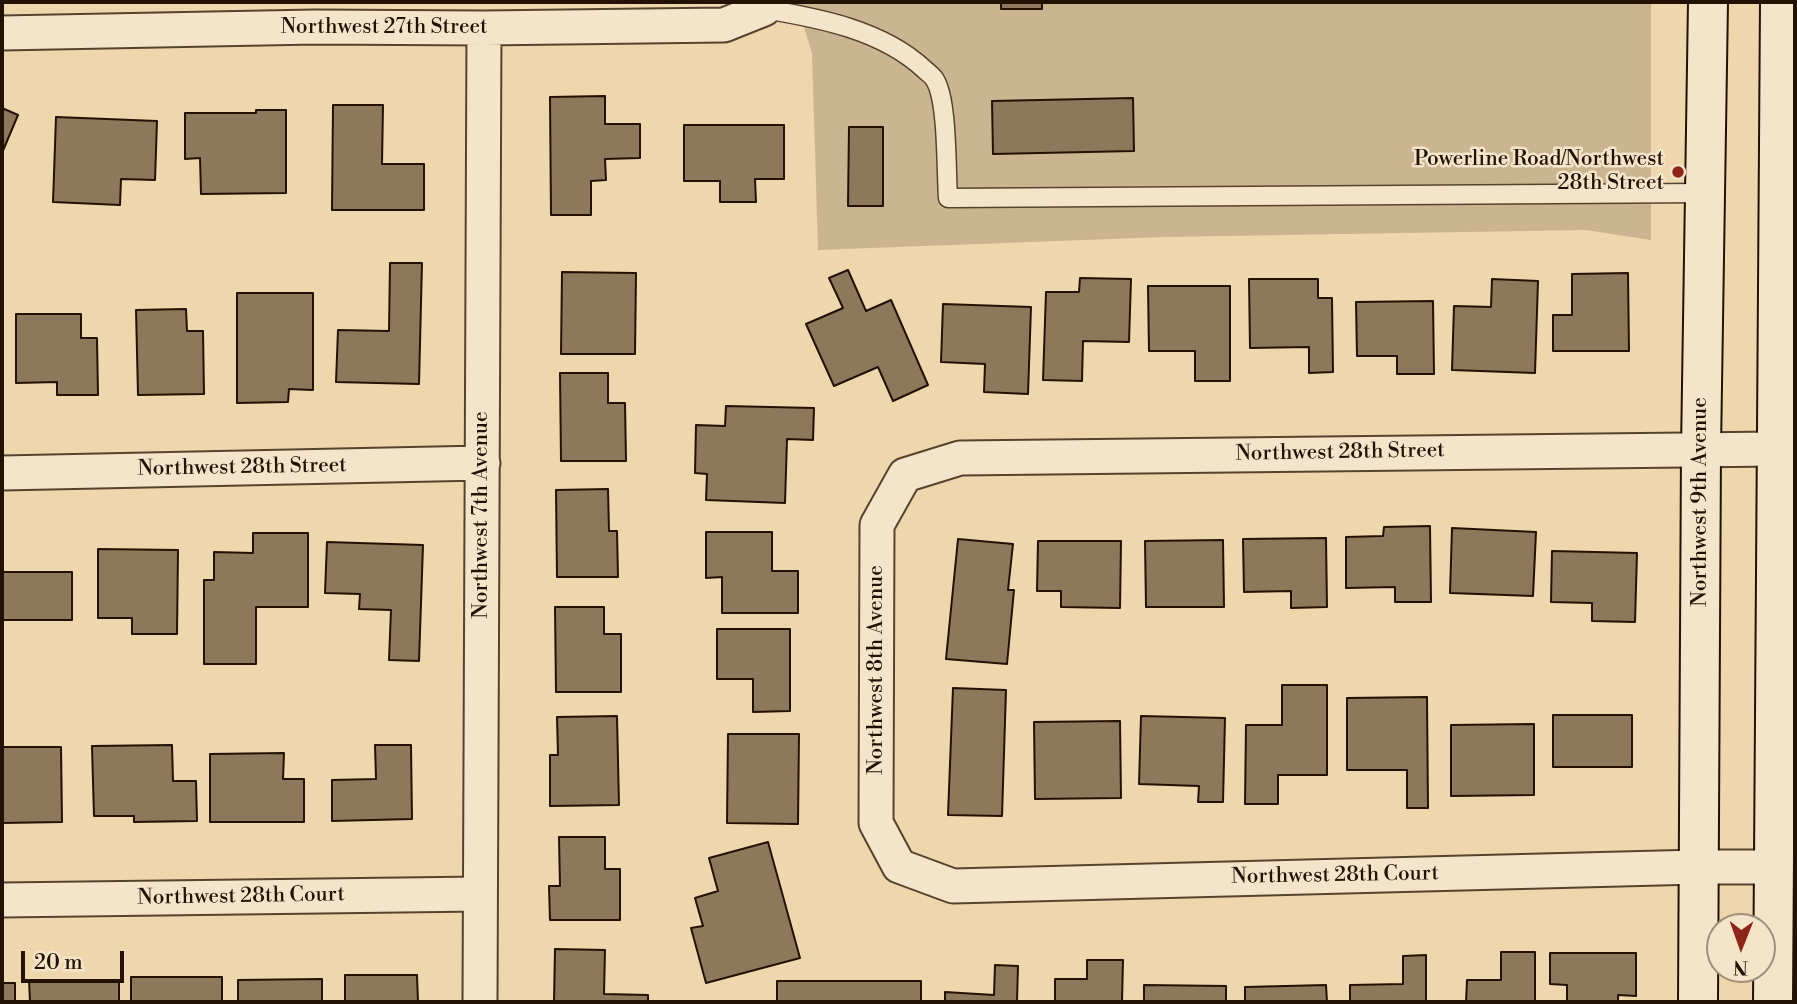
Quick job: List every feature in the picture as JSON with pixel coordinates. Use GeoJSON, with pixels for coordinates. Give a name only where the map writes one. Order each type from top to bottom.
{"type":"FeatureCollection","features":[{"type":"Feature","properties":{"kind":"main road","name":"Northwest 9th Avenue"},"geometry":{"type":"LineString","coordinates":[[1698,1002],[1701,449],[1708,2]]}},
{"type":"Feature","properties":{"kind":"main road"},"geometry":{"type":"LineString","coordinates":[[1773,1002],[1780,2]]}},
{"type":"Feature","properties":{"kind":"street","name":"Northwest 27th Street"},"geometry":{"type":"LineString","coordinates":[[2,33],[315,14],[484,28],[724,25],[764,6]]}},
{"type":"Feature","properties":{"kind":"street","name":"Northwest 7th Avenue"},"geometry":{"type":"LineString","coordinates":[[480,1002],[484,28]]}},
{"type":"Feature","properties":{"kind":"street","name":"Northwest 28th Street"},"geometry":{"type":"LineString","coordinates":[[905,475],[960,458],[1777,449]]}},
{"type":"Feature","properties":{"kind":"street","name":"Northwest 28th Street"},"geometry":{"type":"LineString","coordinates":[[2,473],[482,464]]}},
{"type":"Feature","properties":{"kind":"street","name":"Northwest 8th Avenue"},"geometry":{"type":"LineString","coordinates":[[899,866],[876,823],[877,525],[905,475]]}},
{"type":"Feature","properties":{"kind":"street","name":"Northwest 28th Court"},"geometry":{"type":"LineString","coordinates":[[899,866],[953,886],[1774,867]]}},
{"type":"Feature","properties":{"kind":"street","name":"Northwest 28th Court"},"geometry":{"type":"LineString","coordinates":[[2,900],[480,894]]}},
{"type":"Feature","properties":{"kind":"lane"},"geometry":{"type":"LineString","coordinates":[[764,6],[845,27],[880,41],[914,60],[935,80],[944,112],[948,198],[1705,193]]}},
{"type":"Feature","properties":{"kind":"shaded area"},"geometry":{"type":"Polygon","coordinates":[[[796,2],[1651,2],[1651,240],[1586,230],[1164,237],[818,250],[812,53],[796,2]]]}},
{"type":"Feature","properties":{"kind":"building"},"geometry":{"type":"Polygon","coordinates":[[[1001,2],[1042,2],[1042,9],[1001,9],[1001,2]]]}},
{"type":"Feature","properties":{"kind":"building"},"geometry":{"type":"Polygon","coordinates":[[[605,96],[605,124],[640,124],[640,158],[605,159],[606,180],[591,181],[591,215],[551,215],[550,97],[605,96]]]}},
{"type":"Feature","properties":{"kind":"building"},"geometry":{"type":"Polygon","coordinates":[[[1133,98],[1134,151],[993,154],[992,101],[1133,98]]]}},
{"type":"Feature","properties":{"kind":"building"},"geometry":{"type":"Polygon","coordinates":[[[333,105],[383,105],[382,164],[424,164],[424,210],[332,210],[333,105]]]}},
{"type":"Feature","properties":{"kind":"building"},"geometry":{"type":"Polygon","coordinates":[[[2,108],[18,115],[2,153],[2,108]]]}},
{"type":"Feature","properties":{"kind":"building"},"geometry":{"type":"Polygon","coordinates":[[[256,110],[286,110],[286,193],[201,194],[200,158],[185,159],[185,113],[256,113],[256,110]]]}},
{"type":"Feature","properties":{"kind":"building"},"geometry":{"type":"Polygon","coordinates":[[[56,117],[157,121],[155,180],[121,179],[120,205],[53,202],[56,117]]]}},
{"type":"Feature","properties":{"kind":"building"},"geometry":{"type":"Polygon","coordinates":[[[684,125],[784,125],[784,179],[755,179],[756,202],[720,202],[720,181],[684,181],[684,125]]]}},
{"type":"Feature","properties":{"kind":"building"},"geometry":{"type":"Polygon","coordinates":[[[849,127],[883,127],[883,206],[848,206],[849,127]]]}},
{"type":"Feature","properties":{"kind":"building"},"geometry":{"type":"Polygon","coordinates":[[[390,263],[422,263],[419,384],[336,382],[338,330],[389,331],[390,263]]]}},
{"type":"Feature","properties":{"kind":"building"},"geometry":{"type":"Polygon","coordinates":[[[848,270],[866,311],[891,300],[928,385],[893,401],[878,367],[834,386],[806,324],[843,308],[829,278],[848,270]]]}},
{"type":"Feature","properties":{"kind":"building"},"geometry":{"type":"Polygon","coordinates":[[[562,272],[636,273],[635,354],[561,354],[562,272]]]}},
{"type":"Feature","properties":{"kind":"building"},"geometry":{"type":"Polygon","coordinates":[[[1628,273],[1629,351],[1553,351],[1553,315],[1572,315],[1572,274],[1628,273]]]}},
{"type":"Feature","properties":{"kind":"building"},"geometry":{"type":"Polygon","coordinates":[[[1080,278],[1131,279],[1129,342],[1083,341],[1082,381],[1043,380],[1046,292],[1079,292],[1080,278]]]}},
{"type":"Feature","properties":{"kind":"building"},"geometry":{"type":"Polygon","coordinates":[[[1249,279],[1318,279],[1318,298],[1332,298],[1333,372],[1309,373],[1309,347],[1250,348],[1249,279]]]}},
{"type":"Feature","properties":{"kind":"building"},"geometry":{"type":"Polygon","coordinates":[[[1492,279],[1538,281],[1535,373],[1452,370],[1454,306],[1491,307],[1492,279]]]}},
{"type":"Feature","properties":{"kind":"building"},"geometry":{"type":"Polygon","coordinates":[[[1148,286],[1230,286],[1230,381],[1195,381],[1195,351],[1149,351],[1148,286]]]}},
{"type":"Feature","properties":{"kind":"building"},"geometry":{"type":"Polygon","coordinates":[[[237,293],[313,293],[313,390],[289,389],[288,402],[237,403],[237,293]]]}},
{"type":"Feature","properties":{"kind":"building"},"geometry":{"type":"Polygon","coordinates":[[[1433,301],[1434,374],[1397,374],[1397,356],[1357,356],[1356,302],[1433,301]]]}},
{"type":"Feature","properties":{"kind":"building"},"geometry":{"type":"Polygon","coordinates":[[[943,304],[1031,307],[1028,394],[984,392],[985,364],[941,362],[943,304]]]}},
{"type":"Feature","properties":{"kind":"building"},"geometry":{"type":"Polygon","coordinates":[[[186,309],[187,331],[203,331],[204,394],[138,395],[136,310],[186,309]]]}},
{"type":"Feature","properties":{"kind":"building"},"geometry":{"type":"Polygon","coordinates":[[[16,314],[81,314],[81,338],[97,338],[98,395],[57,395],[57,382],[16,383],[16,314]]]}},
{"type":"Feature","properties":{"kind":"building"},"geometry":{"type":"Polygon","coordinates":[[[560,373],[608,373],[608,403],[625,403],[626,461],[561,461],[560,373]]]}},
{"type":"Feature","properties":{"kind":"building"},"geometry":{"type":"Polygon","coordinates":[[[726,406],[814,408],[813,440],[787,439],[785,503],[706,500],[707,474],[695,473],[696,425],[725,426],[726,406]]]}},
{"type":"Feature","properties":{"kind":"building"},"geometry":{"type":"Polygon","coordinates":[[[608,489],[609,531],[617,531],[618,577],[557,577],[556,490],[608,489]]]}},
{"type":"Feature","properties":{"kind":"building"},"geometry":{"type":"Polygon","coordinates":[[[1430,526],[1431,602],[1395,602],[1395,587],[1346,588],[1346,537],[1383,536],[1384,527],[1430,526]]]}},
{"type":"Feature","properties":{"kind":"building"},"geometry":{"type":"Polygon","coordinates":[[[1452,528],[1536,532],[1533,596],[1450,593],[1452,528]]]}},
{"type":"Feature","properties":{"kind":"building"},"geometry":{"type":"Polygon","coordinates":[[[706,532],[772,532],[772,571],[798,571],[798,613],[722,613],[722,577],[706,578],[706,532]]]}},
{"type":"Feature","properties":{"kind":"building"},"geometry":{"type":"Polygon","coordinates":[[[253,533],[308,533],[308,607],[256,607],[256,664],[204,664],[204,580],[214,580],[214,552],[253,553],[253,533]]]}},
{"type":"Feature","properties":{"kind":"building"},"geometry":{"type":"Polygon","coordinates":[[[1326,538],[1327,607],[1291,608],[1291,591],[1244,592],[1243,539],[1326,538]]]}},
{"type":"Feature","properties":{"kind":"building"},"geometry":{"type":"Polygon","coordinates":[[[958,539],[1013,544],[1008,590],[1014,590],[1007,664],[946,659],[958,539]]]}},
{"type":"Feature","properties":{"kind":"building"},"geometry":{"type":"Polygon","coordinates":[[[1223,540],[1224,607],[1146,607],[1145,541],[1223,540]]]}},
{"type":"Feature","properties":{"kind":"building"},"geometry":{"type":"Polygon","coordinates":[[[1038,541],[1121,541],[1120,608],[1061,607],[1061,591],[1037,591],[1038,541]]]}},
{"type":"Feature","properties":{"kind":"building"},"geometry":{"type":"Polygon","coordinates":[[[327,542],[423,545],[419,661],[389,660],[391,610],[359,609],[360,594],[325,593],[327,542]]]}},
{"type":"Feature","properties":{"kind":"building"},"geometry":{"type":"Polygon","coordinates":[[[98,549],[178,550],[177,634],[132,634],[132,618],[98,618],[98,549]]]}},
{"type":"Feature","properties":{"kind":"building"},"geometry":{"type":"Polygon","coordinates":[[[1552,551],[1637,553],[1635,622],[1592,621],[1592,603],[1551,602],[1552,551]]]}},
{"type":"Feature","properties":{"kind":"building"},"geometry":{"type":"Polygon","coordinates":[[[2,572],[72,572],[72,620],[2,620],[2,572]]]}},
{"type":"Feature","properties":{"kind":"building"},"geometry":{"type":"Polygon","coordinates":[[[555,607],[604,607],[604,634],[621,634],[621,692],[556,692],[555,607]]]}},
{"type":"Feature","properties":{"kind":"building"},"geometry":{"type":"Polygon","coordinates":[[[717,629],[790,629],[790,711],[753,712],[753,679],[717,679],[717,629]]]}},
{"type":"Feature","properties":{"kind":"building"},"geometry":{"type":"Polygon","coordinates":[[[1282,685],[1327,685],[1327,775],[1278,775],[1278,804],[1245,804],[1246,725],[1282,725],[1282,685]]]}},
{"type":"Feature","properties":{"kind":"building"},"geometry":{"type":"Polygon","coordinates":[[[953,688],[1006,690],[1002,816],[948,815],[953,688]]]}},
{"type":"Feature","properties":{"kind":"building"},"geometry":{"type":"Polygon","coordinates":[[[1427,697],[1428,808],[1407,808],[1407,770],[1347,770],[1347,698],[1427,697]]]}},
{"type":"Feature","properties":{"kind":"building"},"geometry":{"type":"Polygon","coordinates":[[[1553,715],[1632,715],[1632,767],[1553,767],[1553,715]]]}},
{"type":"Feature","properties":{"kind":"building"},"geometry":{"type":"Polygon","coordinates":[[[617,716],[619,805],[550,806],[550,755],[558,755],[557,717],[617,716]]]}},
{"type":"Feature","properties":{"kind":"building"},"geometry":{"type":"Polygon","coordinates":[[[1141,716],[1225,718],[1223,802],[1198,802],[1199,786],[1139,784],[1141,716]]]}},
{"type":"Feature","properties":{"kind":"building"},"geometry":{"type":"Polygon","coordinates":[[[1120,721],[1121,798],[1035,799],[1034,722],[1120,721]]]}},
{"type":"Feature","properties":{"kind":"building"},"geometry":{"type":"Polygon","coordinates":[[[1534,724],[1534,795],[1451,796],[1451,725],[1534,724]]]}},
{"type":"Feature","properties":{"kind":"building"},"geometry":{"type":"Polygon","coordinates":[[[728,734],[799,734],[798,824],[727,823],[728,734]]]}},
{"type":"Feature","properties":{"kind":"building"},"geometry":{"type":"Polygon","coordinates":[[[172,745],[173,781],[196,781],[197,821],[134,822],[134,816],[94,816],[92,746],[172,745]]]}},
{"type":"Feature","properties":{"kind":"building"},"geometry":{"type":"Polygon","coordinates":[[[375,745],[411,745],[412,819],[332,821],[332,780],[376,779],[375,745]]]}},
{"type":"Feature","properties":{"kind":"building"},"geometry":{"type":"Polygon","coordinates":[[[2,747],[61,747],[62,822],[2,823],[2,747]]]}},
{"type":"Feature","properties":{"kind":"building"},"geometry":{"type":"Polygon","coordinates":[[[284,753],[283,779],[304,779],[304,822],[210,822],[210,754],[284,753]]]}},
{"type":"Feature","properties":{"kind":"building"},"geometry":{"type":"Polygon","coordinates":[[[559,837],[605,837],[605,869],[620,869],[620,920],[550,920],[549,886],[560,886],[559,837]]]}},
{"type":"Feature","properties":{"kind":"building"},"geometry":{"type":"Polygon","coordinates":[[[768,842],[800,958],[706,983],[691,928],[703,926],[695,898],[718,891],[709,858],[768,842]]]}},
{"type":"Feature","properties":{"kind":"building"},"geometry":{"type":"Polygon","coordinates":[[[555,949],[605,950],[604,994],[648,995],[648,1002],[554,1002],[555,949]]]}},
{"type":"Feature","properties":{"kind":"building"},"geometry":{"type":"Polygon","coordinates":[[[1501,952],[1535,952],[1535,1002],[1466,1002],[1467,980],[1501,980],[1501,952]]]}},
{"type":"Feature","properties":{"kind":"building"},"geometry":{"type":"Polygon","coordinates":[[[1550,953],[1636,953],[1636,996],[1618,995],[1618,1002],[1567,1002],[1567,985],[1550,984],[1550,953]]]}},
{"type":"Feature","properties":{"kind":"building"},"geometry":{"type":"Polygon","coordinates":[[[1426,955],[1426,1002],[1350,1002],[1350,985],[1403,984],[1403,956],[1426,955]]]}},
{"type":"Feature","properties":{"kind":"building"},"geometry":{"type":"Polygon","coordinates":[[[1087,960],[1123,960],[1122,1002],[1055,1002],[1055,979],[1087,979],[1087,960]]]}},
{"type":"Feature","properties":{"kind":"building"},"geometry":{"type":"Polygon","coordinates":[[[995,965],[1018,966],[1017,1002],[945,1002],[945,992],[994,995],[995,965]]]}},
{"type":"Feature","properties":{"kind":"building"},"geometry":{"type":"Polygon","coordinates":[[[345,975],[417,975],[418,1002],[345,1002],[345,975]]]}},
{"type":"Feature","properties":{"kind":"building"},"geometry":{"type":"Polygon","coordinates":[[[131,977],[222,977],[222,1002],[131,1002],[131,977]]]}},
{"type":"Feature","properties":{"kind":"building"},"geometry":{"type":"Polygon","coordinates":[[[322,979],[322,1002],[238,1002],[238,980],[322,979]]]}},
{"type":"Feature","properties":{"kind":"building"},"geometry":{"type":"Polygon","coordinates":[[[29,980],[119,980],[119,1002],[30,1002],[29,980]]]}},
{"type":"Feature","properties":{"kind":"building"},"geometry":{"type":"Polygon","coordinates":[[[777,981],[921,981],[921,1002],[777,1002],[777,981]]]}},
{"type":"Feature","properties":{"kind":"building"},"geometry":{"type":"Polygon","coordinates":[[[2,983],[15,983],[15,1002],[2,1002],[2,983]]]}},
{"type":"Feature","properties":{"kind":"building"},"geometry":{"type":"Polygon","coordinates":[[[1144,985],[1226,986],[1226,1002],[1144,1002],[1144,985]]]}},
{"type":"Feature","properties":{"kind":"building"},"geometry":{"type":"Polygon","coordinates":[[[1326,985],[1327,1002],[1245,1002],[1245,987],[1326,985]]]}},
{"type":"Feature","properties":{"kind":"place","name":"Powerline Road/Northwest 28th Street"},"geometry":{"type":"Point","coordinates":[1678,172]}}]}
